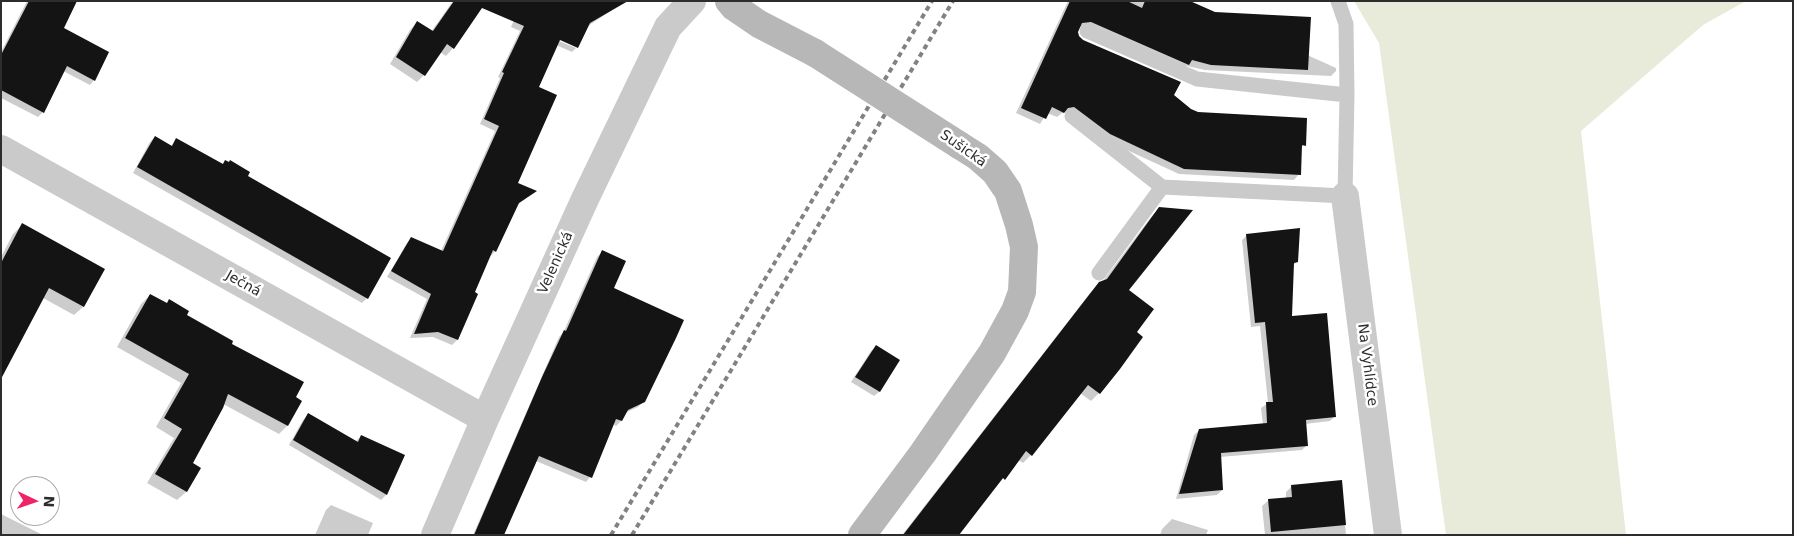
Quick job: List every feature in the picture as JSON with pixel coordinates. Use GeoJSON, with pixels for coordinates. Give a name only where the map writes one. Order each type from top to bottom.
{"type":"FeatureCollection","features":[{"type":"Feature","properties":{"kind":"street","name":"Velenická"},"geometry":{"type":"LineString","coordinates":[[435,535],[585,199],[668,27],[692,1]]}},
{"type":"Feature","properties":{"kind":"street","name":"Sušická"},"geometry":{"type":"LineString","coordinates":[[729,1],[734,7],[759,24],[815,53],[978,157],[994,172],[1008,191],[1019,225],[1024,247],[1022,292],[1015,311],[992,353],[862,535]]}},
{"type":"Feature","properties":{"kind":"street","name":"Ječná"},"geometry":{"type":"LineString","coordinates":[[1,149],[485,420]]}},
{"type":"Feature","properties":{"kind":"street","name":"Na Vyhlídce"},"geometry":{"type":"LineString","coordinates":[[1345,196],[1388,535]]}},
{"type":"Feature","properties":{"kind":"lane"},"geometry":{"type":"LineString","coordinates":[[1072,116],[1162,187],[1345,196],[1346,24],[1338,1]]}},
{"type":"Feature","properties":{"kind":"lane"},"geometry":{"type":"LineString","coordinates":[[1087,31],[1197,79],[1347,95]]}},
{"type":"Feature","properties":{"kind":"lane"},"geometry":{"type":"LineString","coordinates":[[1099,273],[1162,187]]}},
{"type":"Feature","properties":{"kind":"green space"},"geometry":{"type":"Polygon","coordinates":[[[1354,1],[1746,1],[1703,25],[1581,131],[1626,535],[1446,535],[1379,43],[1354,1]]]}},
{"type":"Feature","properties":{"kind":"building"},"geometry":{"type":"Polygon","coordinates":[[[29,1],[77,1],[64,28],[109,52],[95,81],[67,66],[44,113],[1,90],[1,55],[29,1]]]}},
{"type":"Feature","properties":{"kind":"building"},"geometry":{"type":"Polygon","coordinates":[[[454,1],[628,1],[590,23],[578,48],[560,40],[539,87],[557,95],[518,183],[537,191],[519,203],[496,252],[493,250],[475,292],[478,294],[458,340],[438,332],[414,334],[431,294],[391,271],[411,237],[443,251],[499,126],[484,119],[504,73],[502,72],[524,26],[482,8],[454,49],[447,44],[425,76],[396,57],[417,21],[433,31],[454,1]]]}},
{"type":"Feature","properties":{"kind":"building"},"geometry":{"type":"Polygon","coordinates":[[[1070,1],[1127,1],[1142,8],[1145,1],[1190,1],[1215,12],[1311,17],[1308,70],[1211,65],[1192,60],[1189,65],[1091,22],[1082,23],[1078,32],[1083,40],[1181,82],[1174,95],[1191,109],[1198,112],[1307,118],[1306,146],[1302,145],[1301,175],[1184,169],[1110,134],[1074,107],[1068,108],[1064,113],[1052,107],[1046,119],[1021,108],[1070,1]]]}},
{"type":"Feature","properties":{"kind":"building"},"geometry":{"type":"Polygon","coordinates":[[[155,136],[172,146],[176,138],[223,164],[225,160],[229,162],[230,160],[250,172],[248,176],[391,258],[368,299],[137,167],[155,136]]]}},
{"type":"Feature","properties":{"kind":"building"},"geometry":{"type":"Polygon","coordinates":[[[1159,207],[1193,210],[1129,290],[1154,309],[1137,332],[1143,337],[1120,369],[1100,394],[1088,385],[1032,456],[1026,451],[1005,480],[1003,478],[959,535],[903,535],[1099,282],[1107,279],[1159,207]]]}},
{"type":"Feature","properties":{"kind":"building"},"geometry":{"type":"Polygon","coordinates":[[[22,223],[105,269],[84,307],[49,288],[1,379],[1,263],[22,223]]]}},
{"type":"Feature","properties":{"kind":"building"},"geometry":{"type":"Polygon","coordinates":[[[1300,228],[1298,262],[1294,263],[1292,316],[1327,313],[1336,417],[1306,420],[1308,446],[1221,453],[1223,490],[1179,494],[1199,429],[1267,423],[1266,402],[1273,402],[1265,322],[1255,323],[1246,234],[1300,228]]]}},
{"type":"Feature","properties":{"kind":"building"},"geometry":{"type":"Polygon","coordinates":[[[602,250],[626,261],[614,288],[684,320],[676,338],[645,402],[628,410],[622,421],[616,419],[592,478],[539,456],[504,535],[474,535],[542,377],[564,330],[566,331],[602,250]]]}},
{"type":"Feature","properties":{"kind":"building"},"geometry":{"type":"Polygon","coordinates":[[[150,294],[167,303],[169,299],[189,311],[187,315],[233,341],[232,344],[304,382],[296,397],[302,401],[288,426],[228,394],[223,408],[193,463],[201,468],[187,492],[155,474],[182,429],[164,418],[189,374],[125,338],[150,294]]]}},
{"type":"Feature","properties":{"kind":"building"},"geometry":{"type":"Polygon","coordinates":[[[876,345],[900,360],[880,392],[855,377],[876,345]]]}},
{"type":"Feature","properties":{"kind":"building"},"geometry":{"type":"Polygon","coordinates":[[[308,413],[358,442],[361,435],[405,455],[387,495],[293,440],[308,413]]]}},
{"type":"Feature","properties":{"kind":"building"},"geometry":{"type":"Polygon","coordinates":[[[1342,480],[1346,525],[1271,532],[1268,499],[1292,497],[1291,485],[1342,480]]]}},
{"type":"Feature","properties":{"kind":"railway"},"geometry":{"type":"LineString","coordinates":[[611,535],[932,1]]}},
{"type":"Feature","properties":{"kind":"railway"},"geometry":{"type":"LineString","coordinates":[[632,535],[953,1]]}}]}
